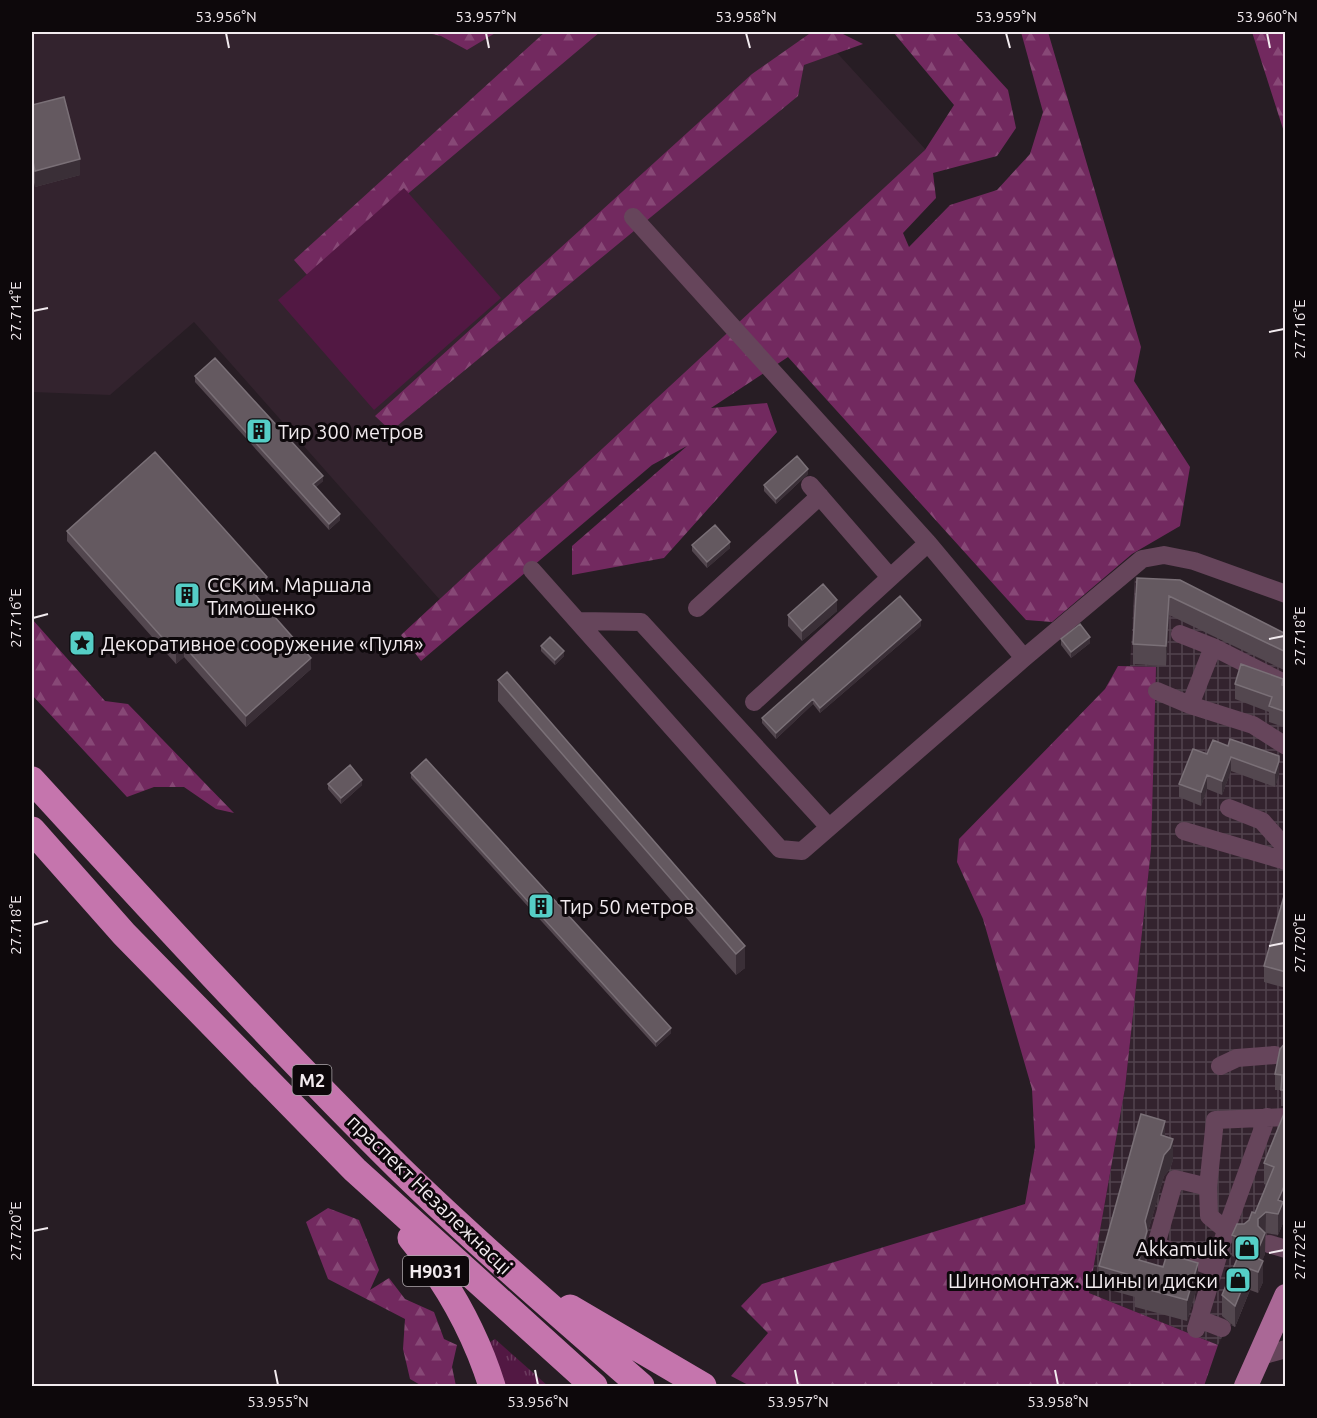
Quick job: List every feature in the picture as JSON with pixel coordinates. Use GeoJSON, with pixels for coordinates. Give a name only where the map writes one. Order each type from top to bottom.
{"type":"FeatureCollection","features":[{"type":"Feature","properties":{"kind":"highway","name":"праспект Незалежнасці"},"geometry":{"type":"LineString","coordinates":[[32,780],[250,1017],[401,1170],[509,1271],[641,1386]]}},
{"type":"Feature","properties":{"kind":"highway","name":"праспект Незалежнасці"},"geometry":{"type":"LineString","coordinates":[[32,830],[155,967],[355,1170],[594,1386]]}},
{"type":"Feature","properties":{"kind":"highway","name":"Н9031"},"geometry":{"type":"LineString","coordinates":[[355,1170],[432,1263],[464,1316],[492,1386]]}},
{"type":"Feature","properties":{"kind":"highway"},"geometry":{"type":"LineString","coordinates":[[509,1271],[703,1386]]}},
{"type":"Feature","properties":{"kind":"main road"},"geometry":{"type":"LineString","coordinates":[[1246,1386],[1286,1296]]}},
{"type":"Feature","properties":{"kind":"lane"},"geometry":{"type":"LineString","coordinates":[[633,217],[928,543],[1024,658]]}},
{"type":"Feature","properties":{"kind":"lane"},"geometry":{"type":"LineString","coordinates":[[697,608],[815,490],[889,576]]}},
{"type":"Feature","properties":{"kind":"lane"},"geometry":{"type":"LineString","coordinates":[[754,702],[889,576],[913,559],[928,543]]}},
{"type":"Feature","properties":{"kind":"lane"},"geometry":{"type":"LineString","coordinates":[[532,570],[580,621],[780,849],[802,851],[828,826],[1142,559],[1164,555],[1194,561],[1286,594]]}},
{"type":"Feature","properties":{"kind":"lane"},"geometry":{"type":"LineString","coordinates":[[580,621],[641,622],[828,826]]}},
{"type":"Feature","properties":{"kind":"lane"},"geometry":{"type":"LineString","coordinates":[[1180,634],[1213,647],[1286,684]]}},
{"type":"Feature","properties":{"kind":"lane"},"geometry":{"type":"LineString","coordinates":[[1190,705],[1213,647]]}},
{"type":"Feature","properties":{"kind":"lane"},"geometry":{"type":"LineString","coordinates":[[1158,691],[1190,705],[1252,725],[1286,746]]}},
{"type":"Feature","properties":{"kind":"lane"},"geometry":{"type":"LineString","coordinates":[[1229,808],[1262,821],[1286,848]]}},
{"type":"Feature","properties":{"kind":"lane"},"geometry":{"type":"LineString","coordinates":[[1184,831],[1286,861]]}},
{"type":"Feature","properties":{"kind":"lane"},"geometry":{"type":"LineString","coordinates":[[1220,1066],[1237,1058],[1275,1055]]}},
{"type":"Feature","properties":{"kind":"lane"},"geometry":{"type":"LineString","coordinates":[[1222,1328],[1197,1324],[1214,1268],[1234,1232],[1276,1117],[1215,1120],[1208,1187],[1209,1216],[1234,1232]]}},
{"type":"Feature","properties":{"kind":"lane"},"geometry":{"type":"LineString","coordinates":[[1208,1187],[1175,1179],[1156,1245],[1214,1268]]}},
{"type":"Feature","properties":{"kind":"lane"},"geometry":{"type":"LineString","coordinates":[[1261,1356],[1286,1349]]}},
{"type":"Feature","properties":{"kind":"shaded area"},"geometry":{"type":"Polygon","coordinates":[[[32,32],[818,32],[926,150],[440,600],[194,322],[110,395],[32,392],[32,32]]]}},
{"type":"Feature","properties":{"kind":"shaded area"},"geometry":{"type":"Polygon","coordinates":[[[1135,576],[1285,654],[1285,1203],[1278,1220],[1283,1223],[1275,1241],[1270,1240],[1235,1327],[1229,1324],[1218,1345],[1089,1293],[1125,1088],[1151,850],[1155,667],[1130,666],[1135,576]]]}},
{"type":"Feature","properties":{"kind":"green space"},"geometry":{"type":"Polygon","coordinates":[[[423,32],[497,32],[467,50],[441,36],[423,32]]]}},
{"type":"Feature","properties":{"kind":"green space"},"geometry":{"type":"Polygon","coordinates":[[[545,32],[600,32],[309,277],[294,260],[545,32]]]}},
{"type":"Feature","properties":{"kind":"green space"},"geometry":{"type":"Polygon","coordinates":[[[839,32],[863,44],[804,65],[798,96],[391,431],[375,416],[752,74],[809,34],[839,32]]]}},
{"type":"Feature","properties":{"kind":"green space"},"geometry":{"type":"Polygon","coordinates":[[[893,32],[955,32],[1008,90],[1016,128],[997,156],[933,173],[936,198],[903,233],[909,247],[950,205],[997,190],[1030,154],[1043,112],[1021,32],[1048,32],[1141,347],[1134,381],[1190,467],[1180,526],[1132,554],[1052,622],[1026,620],[788,357],[711,408],[767,403],[777,432],[664,558],[572,575],[572,546],[687,446],[652,465],[421,661],[401,635],[925,150],[954,105],[893,32]]]}},
{"type":"Feature","properties":{"kind":"green space"},"geometry":{"type":"Polygon","coordinates":[[[1252,32],[1285,32],[1285,135],[1252,32]]]}},
{"type":"Feature","properties":{"kind":"green space"},"geometry":{"type":"Polygon","coordinates":[[[404,188],[501,298],[374,410],[278,300],[404,188]]]}},
{"type":"Feature","properties":{"kind":"green space"},"geometry":{"type":"Polygon","coordinates":[[[32,619],[105,701],[128,704],[234,813],[216,809],[184,787],[154,787],[127,797],[32,695],[32,619]]]}},
{"type":"Feature","properties":{"kind":"green space"},"geometry":{"type":"Polygon","coordinates":[[[1118,666],[1156,667],[1151,850],[1125,1088],[1089,1293],[1218,1345],[1204,1386],[750,1386],[731,1376],[768,1333],[741,1306],[762,1284],[1025,1204],[1035,1147],[1032,1089],[983,919],[957,862],[959,839],[1105,689],[1118,666]]]}},
{"type":"Feature","properties":{"kind":"green space"},"geometry":{"type":"Polygon","coordinates":[[[328,1208],[359,1220],[379,1270],[370,1290],[389,1278],[405,1299],[434,1312],[444,1339],[457,1345],[452,1367],[456,1386],[422,1386],[410,1379],[403,1349],[405,1319],[328,1279],[306,1222],[328,1208]]]}},
{"type":"Feature","properties":{"kind":"green space"},"geometry":{"type":"Polygon","coordinates":[[[495,1339],[548,1386],[504,1386],[490,1342],[495,1339]]]}},
{"type":"Feature","properties":{"kind":"building"},"geometry":{"type":"Polygon","coordinates":[[[64,97],[80,159],[35,171],[32,157],[32,105],[64,97]]]}},
{"type":"Feature","properties":{"kind":"building","name":"Тир 300 метров"},"geometry":{"type":"Polygon","coordinates":[[[215,358],[323,476],[313,484],[340,514],[329,524],[195,376],[215,358]]]}},
{"type":"Feature","properties":{"kind":"building","name":"ССК им. Маршала Тимошенко"},"geometry":{"type":"Polygon","coordinates":[[[155,452],[267,577],[252,591],[311,658],[246,716],[184,646],[176,653],[67,531],[155,452]]]}},
{"type":"Feature","properties":{"kind":"building"},"geometry":{"type":"Polygon","coordinates":[[[797,456],[808,469],[776,499],[764,485],[797,456]]]}},
{"type":"Feature","properties":{"kind":"building"},"geometry":{"type":"Polygon","coordinates":[[[715,525],[730,542],[707,562],[692,545],[715,525]]]}},
{"type":"Feature","properties":{"kind":"building"},"geometry":{"type":"Polygon","coordinates":[[[1137,578],[1180,580],[1286,634],[1286,652],[1169,596],[1166,646],[1133,644],[1137,578]]]}},
{"type":"Feature","properties":{"kind":"building"},"geometry":{"type":"Polygon","coordinates":[[[823,584],[837,600],[802,631],[788,615],[823,584]]]}},
{"type":"Feature","properties":{"kind":"building"},"geometry":{"type":"Polygon","coordinates":[[[900,596],[921,620],[820,708],[813,699],[776,733],[762,718],[900,596]]]}},
{"type":"Feature","properties":{"kind":"building"},"geometry":{"type":"Polygon","coordinates":[[[1080,624],[1090,637],[1071,652],[1061,639],[1080,624]]]}},
{"type":"Feature","properties":{"kind":"building"},"geometry":{"type":"Polygon","coordinates":[[[550,637],[564,651],[555,660],[541,646],[550,637]]]}},
{"type":"Feature","properties":{"kind":"building"},"geometry":{"type":"Polygon","coordinates":[[[1241,664],[1283,679],[1282,685],[1286,686],[1286,712],[1269,706],[1272,697],[1235,684],[1241,664]]]}},
{"type":"Feature","properties":{"kind":"building"},"geometry":{"type":"Polygon","coordinates":[[[507,672],[745,946],[736,954],[498,680],[507,672]]]}},
{"type":"Feature","properties":{"kind":"building"},"geometry":{"type":"Polygon","coordinates":[[[1230,739],[1279,756],[1275,773],[1231,757],[1222,781],[1207,775],[1201,792],[1179,784],[1193,749],[1207,754],[1213,740],[1228,746],[1230,739]]]}},
{"type":"Feature","properties":{"kind":"building","name":"Тир 50 метров"},"geometry":{"type":"Polygon","coordinates":[[[426,759],[671,1028],[656,1042],[411,773],[426,759]]]}},
{"type":"Feature","properties":{"kind":"building"},"geometry":{"type":"Polygon","coordinates":[[[350,765],[362,780],[341,798],[328,784],[350,765]]]}},
{"type":"Feature","properties":{"kind":"building"},"geometry":{"type":"Polygon","coordinates":[[[1286,889],[1286,972],[1264,966],[1286,889]]]}},
{"type":"Feature","properties":{"kind":"building"},"geometry":{"type":"Polygon","coordinates":[[[1286,1042],[1286,1090],[1281,1090],[1282,1075],[1275,1074],[1280,1049],[1286,1042]]]}},
{"type":"Feature","properties":{"kind":"building"},"geometry":{"type":"Polygon","coordinates":[[[1285,1111],[1286,1182],[1278,1200],[1283,1202],[1278,1214],[1266,1212],[1258,1219],[1258,1226],[1265,1233],[1255,1257],[1263,1261],[1258,1272],[1250,1269],[1235,1306],[1222,1295],[1245,1240],[1232,1235],[1237,1224],[1244,1224],[1249,1220],[1252,1212],[1255,1213],[1274,1167],[1264,1163],[1285,1111]]]}},
{"type":"Feature","properties":{"kind":"building"},"geometry":{"type":"Polygon","coordinates":[[[1141,1114],[1165,1121],[1161,1135],[1173,1139],[1164,1155],[1145,1221],[1147,1231],[1139,1260],[1163,1267],[1167,1254],[1198,1263],[1187,1300],[1135,1286],[1137,1277],[1099,1266],[1141,1114]]]}},
{"type":"Feature","properties":{"kind":"place","name":"Тир 300 метров"},"geometry":{"type":"Point","coordinates":[259,431]}},
{"type":"Feature","properties":{"kind":"place","name":"ССК им. Маршала Тимошенко"},"geometry":{"type":"Point","coordinates":[187,595]}},
{"type":"Feature","properties":{"kind":"place","name":"Декоративное сооружение «Пуля»"},"geometry":{"type":"Point","coordinates":[82,643]}},
{"type":"Feature","properties":{"kind":"place","name":"Тир 50 метров"},"geometry":{"type":"Point","coordinates":[541,906]}},
{"type":"Feature","properties":{"kind":"place","name":"Akkamulik"},"geometry":{"type":"Point","coordinates":[1247,1248]}},
{"type":"Feature","properties":{"kind":"place","name":"Шиномонтаж. Шины и диски"},"geometry":{"type":"Point","coordinates":[1238,1280]}}]}
